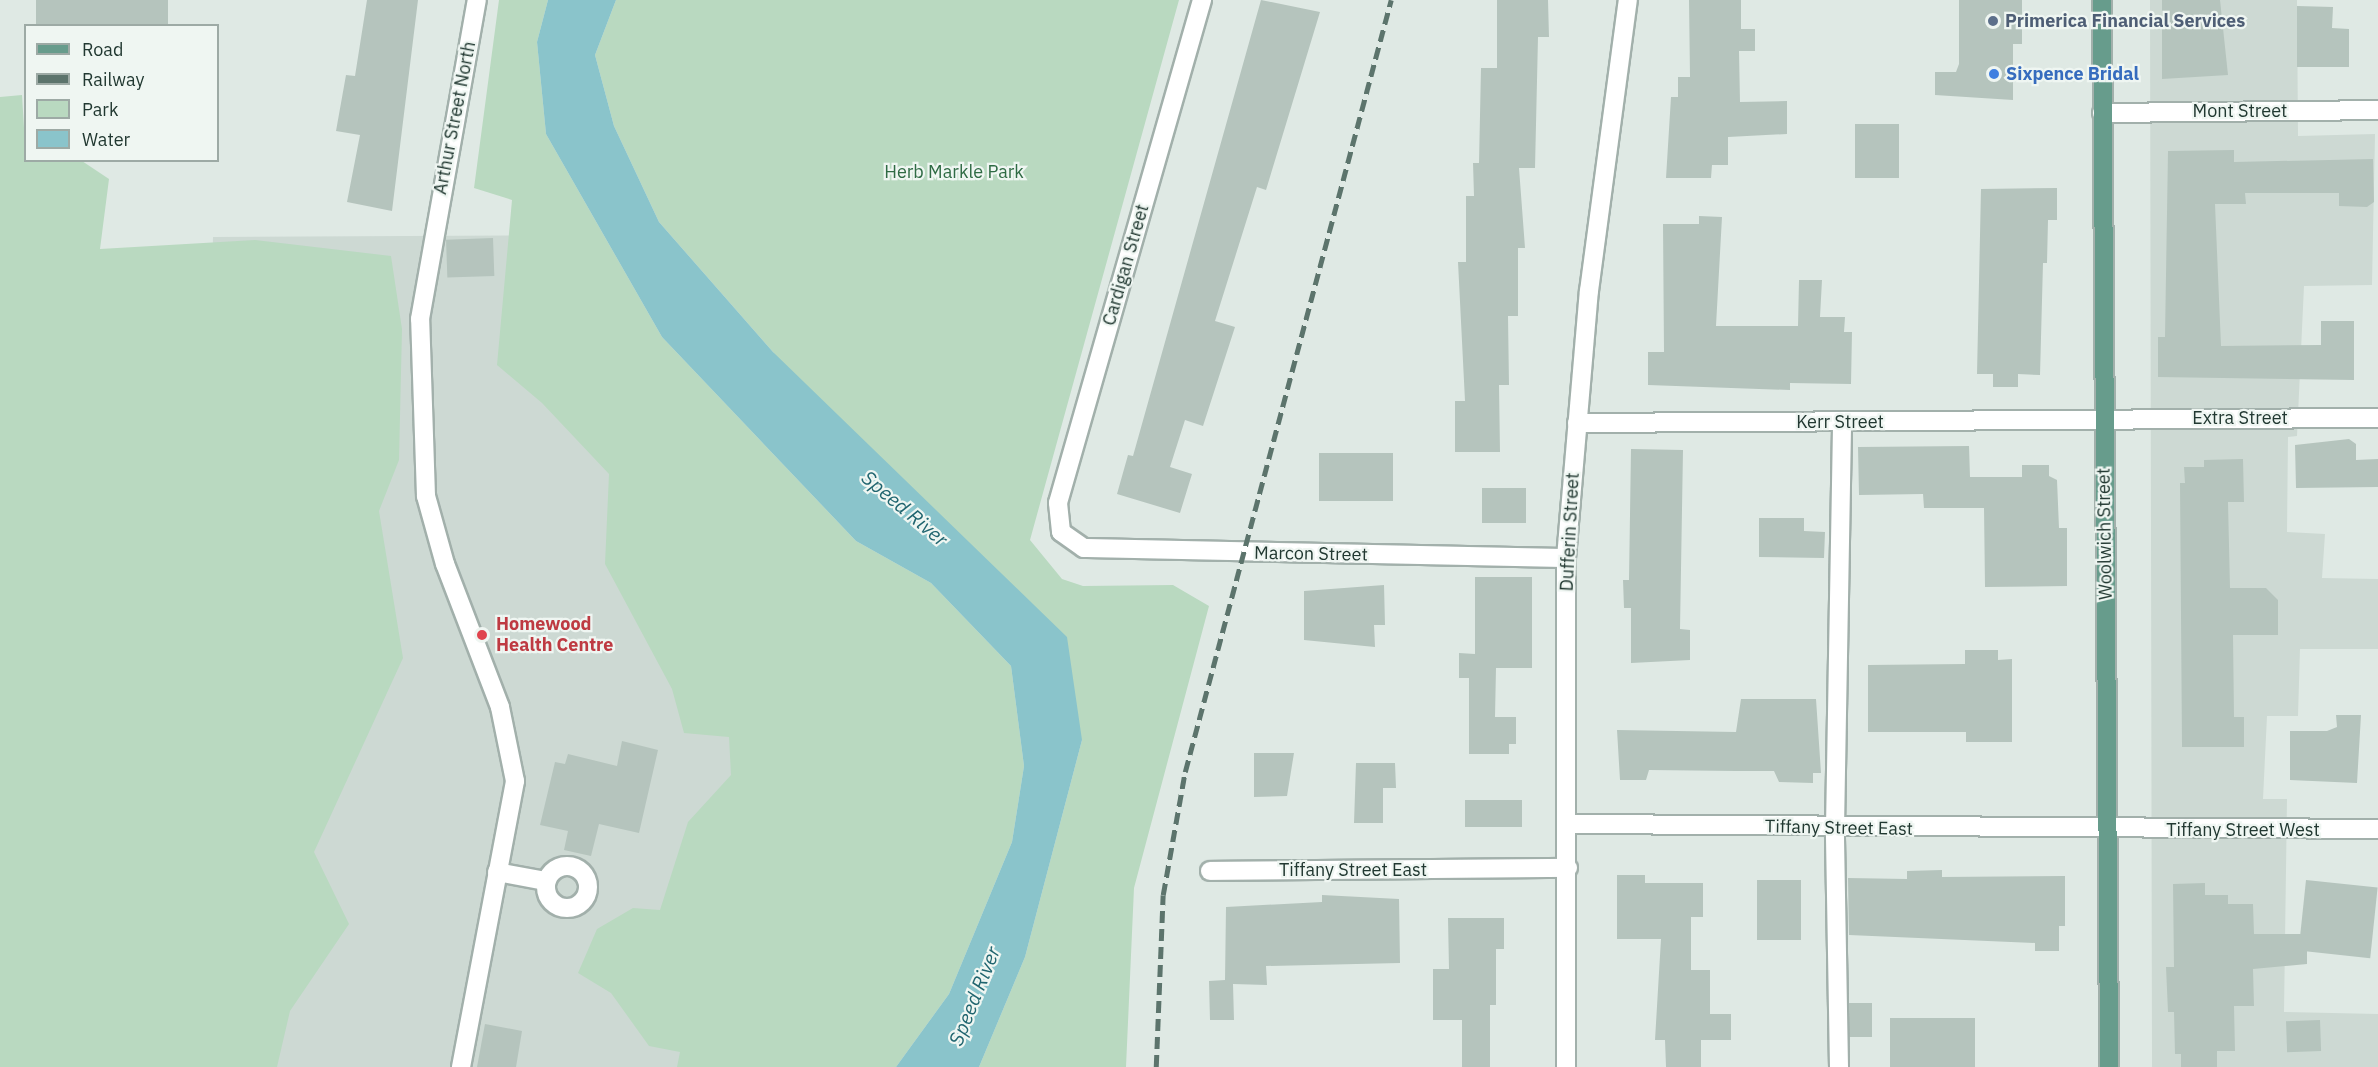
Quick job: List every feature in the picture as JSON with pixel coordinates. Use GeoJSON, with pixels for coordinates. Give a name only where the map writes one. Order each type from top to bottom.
{"type":"FeatureCollection","features":[{"type":"Feature","properties":{"kind":"main road","name":"Woolwich Street"},"geometry":{"type":"LineString","coordinates":[[2102,0],[2109,1067]]}},
{"type":"Feature","properties":{"kind":"street","name":"Arthur Street North"},"geometry":{"type":"LineString","coordinates":[[461,1067],[515,781],[500,707],[445,564],[426,495],[420,319],[432,237],[477,0]]}},
{"type":"Feature","properties":{"kind":"street","name":"Cardigan Street"},"geometry":{"type":"LineString","coordinates":[[1062,532],[1058,502],[1202,0]]}},
{"type":"Feature","properties":{"kind":"street","name":"Dufferin Street"},"geometry":{"type":"LineString","coordinates":[[1566,1067],[1570,824],[1566,558],[1577,423],[1628,0]]}},
{"type":"Feature","properties":{"kind":"street","name":"Mont Street"},"geometry":{"type":"LineString","coordinates":[[2102,113],[2378,110]]}},
{"type":"Feature","properties":{"kind":"street","name":"Extra Street"},"geometry":{"type":"LineString","coordinates":[[2103,419],[2378,418]]}},
{"type":"Feature","properties":{"kind":"street","name":"Kerr Street"},"geometry":{"type":"LineString","coordinates":[[1577,423],[2103,419]]}},
{"type":"Feature","properties":{"kind":"street"},"geometry":{"type":"LineString","coordinates":[[1839,1067],[1835,828],[1842,422]]}},
{"type":"Feature","properties":{"kind":"street","name":"Marcon Street"},"geometry":{"type":"LineString","coordinates":[[1062,532],[1084,548],[1566,558]]}},
{"type":"Feature","properties":{"kind":"street","name":"Tiffany Street East"},"geometry":{"type":"LineString","coordinates":[[1570,824],[2109,831]]}},
{"type":"Feature","properties":{"kind":"street","name":"Tiffany Street West"},"geometry":{"type":"LineString","coordinates":[[2109,831],[2378,829]]}},
{"type":"Feature","properties":{"kind":"street","name":"Tiffany Street East"},"geometry":{"type":"LineString","coordinates":[[1210,871],[1568,868]]}},
{"type":"Feature","properties":{"kind":"street"},"geometry":{"type":"LineString","coordinates":[[497,872],[546,881]]}},
{"type":"Feature","properties":{"kind":"shaded area"},"geometry":{"type":"Polygon","coordinates":[[[2150,0],[2297,0],[2298,136],[2375,134],[2372,285],[2304,286],[2297,436],[2288,437],[2287,532],[2325,534],[2322,578],[2378,579],[2378,649],[2300,649],[2298,716],[2267,716],[2263,799],[2287,799],[2284,1012],[2378,1014],[2378,1067],[2152,1067],[2150,0]]]}},
{"type":"Feature","properties":{"kind":"shaded area","name":"Homewood Health Centre"},"geometry":{"type":"Polygon","coordinates":[[[593,235],[882,1067],[0,1067],[212,277],[213,237],[593,235]]]}},
{"type":"Feature","properties":{"kind":"green space"},"geometry":{"type":"Polygon","coordinates":[[[499,0],[548,0],[537,42],[546,134],[662,337],[856,541],[931,583],[1011,666],[1024,766],[1012,842],[949,994],[896,1067],[677,1067],[680,1052],[649,1046],[611,993],[578,973],[597,929],[633,908],[660,910],[688,822],[731,775],[729,737],[684,733],[672,689],[605,564],[609,474],[542,403],[497,365],[512,200],[474,188],[499,0]]]}},
{"type":"Feature","properties":{"kind":"green space","name":"Herb Markle Park"},"geometry":{"type":"Polygon","coordinates":[[[616,0],[1179,0],[1030,540],[1062,579],[1083,586],[1173,585],[1209,606],[1134,888],[1126,1067],[979,1067],[1025,957],[1082,740],[773,352],[659,222],[614,126],[595,55],[616,0]]]}},
{"type":"Feature","properties":{"kind":"green space"},"geometry":{"type":"Polygon","coordinates":[[[22,95],[24,162],[84,162],[109,179],[100,249],[255,240],[391,256],[402,329],[399,460],[379,511],[403,658],[314,852],[349,924],[290,1011],[277,1067],[0,1067],[0,97],[22,95]]]}},
{"type":"Feature","properties":{"kind":"water","name":"Speed River"},"geometry":{"type":"Polygon","coordinates":[[[548,0],[616,0],[595,55],[614,126],[659,222],[773,352],[1067,637],[1082,740],[1025,957],[979,1067],[896,1067],[949,994],[1012,842],[1024,766],[1011,666],[931,583],[856,541],[662,337],[546,134],[537,42],[548,0]]]}},
{"type":"Feature","properties":{"kind":"building"},"geometry":{"type":"Polygon","coordinates":[[[36,0],[168,0],[168,24],[36,24],[36,0]]]}},
{"type":"Feature","properties":{"kind":"building"},"geometry":{"type":"Polygon","coordinates":[[[367,0],[418,0],[392,211],[347,202],[360,135],[336,131],[346,75],[355,76],[367,0]]]}},
{"type":"Feature","properties":{"kind":"building"},"geometry":{"type":"Polygon","coordinates":[[[1261,0],[1320,12],[1266,190],[1257,187],[1215,321],[1235,327],[1203,426],[1185,420],[1170,467],[1192,474],[1180,513],[1117,494],[1128,455],[1133,456],[1261,0]]]}},
{"type":"Feature","properties":{"kind":"building"},"geometry":{"type":"Polygon","coordinates":[[[1497,0],[1548,0],[1549,37],[1538,37],[1535,168],[1519,168],[1525,248],[1518,248],[1518,316],[1508,316],[1509,385],[1499,385],[1500,452],[1455,452],[1455,401],[1465,401],[1458,262],[1466,262],[1466,196],[1474,196],[1473,163],[1479,163],[1481,68],[1497,68],[1497,0]]]}},
{"type":"Feature","properties":{"kind":"building"},"geometry":{"type":"Polygon","coordinates":[[[1689,0],[1741,0],[1741,29],[1755,29],[1755,51],[1739,51],[1740,102],[1787,101],[1787,134],[1728,137],[1728,165],[1712,165],[1711,178],[1666,178],[1671,97],[1678,97],[1678,77],[1690,77],[1689,0]]]}},
{"type":"Feature","properties":{"kind":"building"},"geometry":{"type":"Polygon","coordinates":[[[1959,0],[2022,0],[2022,44],[2013,44],[2013,100],[1935,95],[1935,72],[1956,72],[1959,64],[1959,0]]]}},
{"type":"Feature","properties":{"kind":"building"},"geometry":{"type":"Polygon","coordinates":[[[2162,0],[2220,0],[2228,75],[2162,79],[2162,0]]]}},
{"type":"Feature","properties":{"kind":"building"},"geometry":{"type":"Polygon","coordinates":[[[2297,6],[2333,7],[2332,28],[2349,29],[2349,67],[2297,67],[2297,6]]]}},
{"type":"Feature","properties":{"kind":"building"},"geometry":{"type":"Polygon","coordinates":[[[1855,124],[1899,124],[1899,178],[1855,178],[1855,124]]]}},
{"type":"Feature","properties":{"kind":"building"},"geometry":{"type":"Polygon","coordinates":[[[2234,150],[2234,162],[2373,159],[2374,202],[2367,207],[2339,206],[2339,193],[2245,193],[2246,204],[2215,204],[2221,346],[2321,345],[2321,321],[2354,321],[2354,380],[2158,377],[2158,337],[2165,337],[2168,151],[2234,150]]]}},
{"type":"Feature","properties":{"kind":"building"},"geometry":{"type":"Polygon","coordinates":[[[2057,188],[2057,220],[2048,220],[2047,263],[2043,263],[2040,375],[2018,374],[2018,387],[1993,387],[1993,374],[1977,374],[1981,189],[2057,188]]]}},
{"type":"Feature","properties":{"kind":"building"},"geometry":{"type":"Polygon","coordinates":[[[1699,216],[1722,217],[1716,326],[1798,326],[1799,280],[1822,280],[1820,317],[1845,317],[1844,332],[1852,332],[1851,384],[1790,383],[1790,390],[1648,385],[1648,352],[1664,352],[1663,224],[1699,224],[1699,216]]]}},
{"type":"Feature","properties":{"kind":"building"},"geometry":{"type":"Polygon","coordinates":[[[493,238],[494,276],[447,278],[446,240],[493,238]]]}},
{"type":"Feature","properties":{"kind":"building"},"geometry":{"type":"Polygon","coordinates":[[[2349,439],[2356,444],[2356,460],[2378,459],[2378,487],[2296,488],[2295,445],[2349,439]]]}},
{"type":"Feature","properties":{"kind":"building"},"geometry":{"type":"Polygon","coordinates":[[[1969,446],[1970,477],[2022,477],[2022,465],[2049,465],[2049,476],[2057,480],[2059,528],[2067,528],[2067,586],[1985,587],[1984,508],[1924,508],[1923,494],[1859,495],[1858,447],[1969,446]]]}},
{"type":"Feature","properties":{"kind":"building"},"geometry":{"type":"Polygon","coordinates":[[[1631,449],[1683,450],[1680,629],[1690,630],[1690,660],[1631,663],[1631,608],[1624,608],[1623,580],[1629,580],[1631,449]]]}},
{"type":"Feature","properties":{"kind":"building"},"geometry":{"type":"Polygon","coordinates":[[[1319,453],[1393,453],[1393,501],[1319,501],[1319,453]]]}},
{"type":"Feature","properties":{"kind":"building"},"geometry":{"type":"Polygon","coordinates":[[[2243,459],[2244,502],[2228,502],[2230,588],[2266,588],[2278,600],[2278,635],[2233,635],[2234,717],[2244,717],[2244,747],[2182,747],[2180,483],[2185,483],[2184,467],[2204,467],[2204,460],[2243,459]]]}},
{"type":"Feature","properties":{"kind":"building"},"geometry":{"type":"Polygon","coordinates":[[[1482,488],[1526,488],[1526,523],[1482,523],[1482,488]]]}},
{"type":"Feature","properties":{"kind":"building"},"geometry":{"type":"Polygon","coordinates":[[[1759,518],[1804,518],[1804,531],[1825,532],[1824,558],[1759,557],[1759,518]]]}},
{"type":"Feature","properties":{"kind":"building"},"geometry":{"type":"Polygon","coordinates":[[[1475,577],[1532,577],[1532,668],[1496,668],[1495,717],[1516,717],[1516,744],[1509,744],[1509,754],[1469,754],[1469,678],[1459,678],[1459,653],[1475,654],[1475,577]]]}},
{"type":"Feature","properties":{"kind":"building"},"geometry":{"type":"Polygon","coordinates":[[[1384,585],[1385,625],[1374,625],[1375,647],[1304,640],[1304,591],[1384,585]]]}},
{"type":"Feature","properties":{"kind":"building"},"geometry":{"type":"Polygon","coordinates":[[[1965,650],[1998,650],[1998,660],[2012,659],[2012,742],[1966,742],[1966,732],[1868,732],[1868,665],[1965,664],[1965,650]]]}},
{"type":"Feature","properties":{"kind":"building"},"geometry":{"type":"Polygon","coordinates":[[[1741,699],[1816,699],[1821,773],[1813,773],[1813,783],[1779,782],[1774,771],[1649,770],[1646,780],[1620,780],[1617,730],[1736,732],[1741,699]]]}},
{"type":"Feature","properties":{"kind":"building"},"geometry":{"type":"Polygon","coordinates":[[[2336,715],[2361,715],[2357,783],[2290,780],[2290,731],[2327,731],[2337,727],[2336,715]]]}},
{"type":"Feature","properties":{"kind":"building"},"geometry":{"type":"Polygon","coordinates":[[[622,741],[658,750],[639,833],[599,824],[591,856],[564,850],[568,831],[540,825],[555,762],[565,764],[568,754],[617,766],[622,741]]]}},
{"type":"Feature","properties":{"kind":"building"},"geometry":{"type":"Polygon","coordinates":[[[1254,753],[1294,753],[1287,796],[1254,797],[1254,753]]]}},
{"type":"Feature","properties":{"kind":"building"},"geometry":{"type":"Polygon","coordinates":[[[1356,763],[1395,763],[1396,788],[1383,788],[1383,823],[1354,823],[1356,763]]]}},
{"type":"Feature","properties":{"kind":"building"},"geometry":{"type":"Polygon","coordinates":[[[1465,800],[1522,800],[1522,827],[1465,827],[1465,800]]]}},
{"type":"Feature","properties":{"kind":"building"},"geometry":{"type":"Polygon","coordinates":[[[1942,870],[1942,877],[2065,876],[2065,926],[2059,926],[2059,951],[2035,951],[2035,943],[1849,935],[1848,878],[1907,879],[1907,871],[1942,870]]]}},
{"type":"Feature","properties":{"kind":"building"},"geometry":{"type":"Polygon","coordinates":[[[1617,875],[1645,875],[1645,883],[1703,883],[1703,917],[1691,917],[1691,970],[1710,970],[1710,1014],[1731,1014],[1731,1040],[1701,1040],[1701,1067],[1666,1067],[1665,1040],[1655,1040],[1661,939],[1617,939],[1617,875]]]}},
{"type":"Feature","properties":{"kind":"building"},"geometry":{"type":"Polygon","coordinates":[[[1757,880],[1801,880],[1801,940],[1757,940],[1757,880]]]}},
{"type":"Feature","properties":{"kind":"building"},"geometry":{"type":"Polygon","coordinates":[[[2306,880],[2378,888],[2370,958],[2299,951],[2306,880]]]}},
{"type":"Feature","properties":{"kind":"building"},"geometry":{"type":"Polygon","coordinates":[[[2205,883],[2205,895],[2228,895],[2228,904],[2253,904],[2254,934],[2307,934],[2307,964],[2253,969],[2254,1006],[2234,1006],[2235,1051],[2217,1051],[2217,1067],[2181,1067],[2181,1054],[2175,1054],[2174,1012],[2168,1012],[2166,967],[2174,967],[2173,884],[2205,883]]]}},
{"type":"Feature","properties":{"kind":"building"},"geometry":{"type":"Polygon","coordinates":[[[1322,895],[1399,899],[1400,963],[1266,966],[1267,985],[1233,984],[1234,1020],[1210,1020],[1209,981],[1225,980],[1226,907],[1322,902],[1322,895]]]}},
{"type":"Feature","properties":{"kind":"building"},"geometry":{"type":"Polygon","coordinates":[[[1448,918],[1504,918],[1504,949],[1496,949],[1496,1005],[1490,1005],[1490,1067],[1462,1067],[1462,1020],[1433,1020],[1433,969],[1449,969],[1448,918]]]}},
{"type":"Feature","properties":{"kind":"building"},"geometry":{"type":"Polygon","coordinates":[[[1849,1003],[1872,1003],[1872,1037],[1849,1037],[1849,1003]]]}},
{"type":"Feature","properties":{"kind":"building"},"geometry":{"type":"Polygon","coordinates":[[[1890,1018],[1975,1018],[1975,1067],[1890,1067],[1890,1018]]]}},
{"type":"Feature","properties":{"kind":"building"},"geometry":{"type":"Polygon","coordinates":[[[2320,1020],[2321,1051],[2287,1052],[2286,1021],[2320,1020]]]}},
{"type":"Feature","properties":{"kind":"building"},"geometry":{"type":"Polygon","coordinates":[[[485,1024],[522,1031],[516,1067],[477,1067],[485,1024]]]}},
{"type":"Feature","properties":{"kind":"railway"},"geometry":{"type":"LineString","coordinates":[[1156,1067],[1163,895],[1185,772],[1391,0]]}},
{"type":"Feature","properties":{"kind":"place","name":"Primerica Financial Services"},"geometry":{"type":"Point","coordinates":[1993,21]}},
{"type":"Feature","properties":{"kind":"place","name":"Sixpence Bridal"},"geometry":{"type":"Point","coordinates":[1994,74]}},
{"type":"Feature","properties":{"kind":"place","name":"Homewood Health Centre"},"geometry":{"type":"Point","coordinates":[482,635]}}]}
